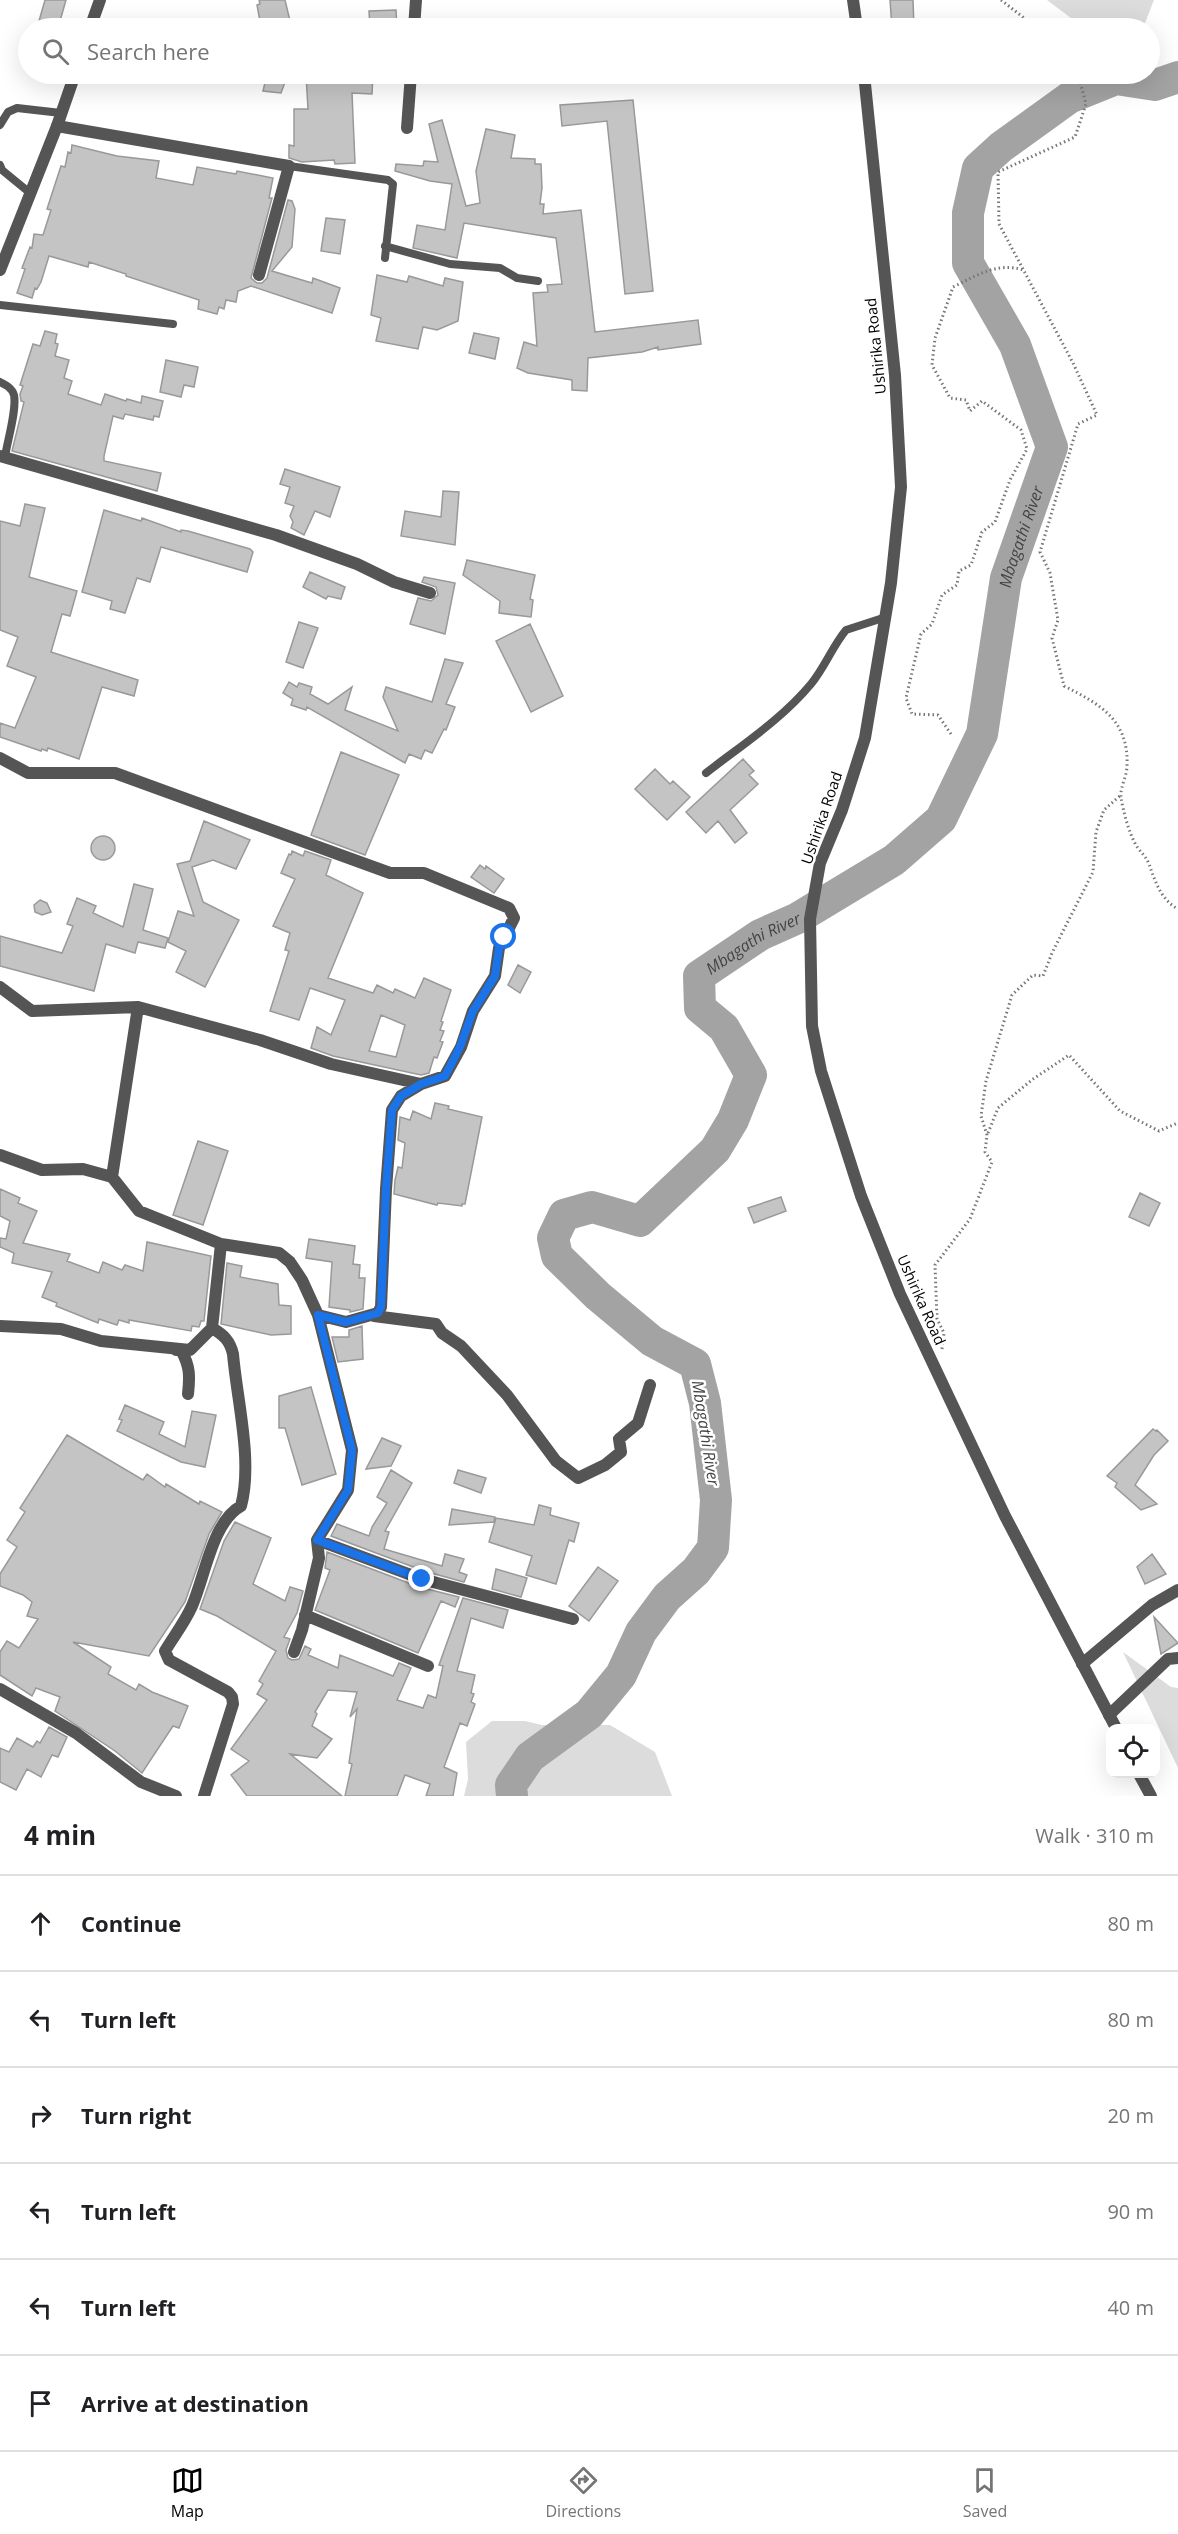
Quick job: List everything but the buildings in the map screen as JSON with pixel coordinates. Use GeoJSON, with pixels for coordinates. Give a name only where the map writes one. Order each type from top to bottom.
{"type":"FeatureCollection","features":[{"type":"Feature","properties":{"kind":"street"},"geometry":{"type":"LineString","coordinates":[[94,18],[100,0]]}},
{"type":"Feature","properties":{"kind":"street"},"geometry":{"type":"LineString","coordinates":[[415,18],[416,0]]}},
{"type":"Feature","properties":{"kind":"street"},"geometry":{"type":"LineString","coordinates":[[854,0],[856,18]]}},
{"type":"Feature","properties":{"kind":"street"},"geometry":{"type":"LineString","coordinates":[[0,270],[71,84]]}},
{"type":"Feature","properties":{"kind":"street"},"geometry":{"type":"LineString","coordinates":[[407,128],[410,84]]}},
{"type":"Feature","properties":{"kind":"street","name":"Ushirika Road"},"geometry":{"type":"LineString","coordinates":[[865,84],[895,375],[901,487],[886,617],[865,738],[842,810],[820,863],[810,919],[812,1026],[821,1071],[861,1196],[900,1294],[1005,1516],[1114,1724]]}},
{"type":"Feature","properties":{"kind":"street"},"geometry":{"type":"LineString","coordinates":[[57,126],[289,166],[259,275]]}},
{"type":"Feature","properties":{"kind":"street"},"geometry":{"type":"LineString","coordinates":[[2,457],[276,535],[357,564],[394,582],[430,592]]}},
{"type":"Feature","properties":{"kind":"street"},"geometry":{"type":"LineString","coordinates":[[0,758],[28,773],[115,773],[390,873],[424,873],[509,908],[514,918],[499,948],[495,976],[473,1011],[460,1047],[445,1076],[421,1084],[401,1096],[392,1110],[381,1307],[374,1316]]}},
{"type":"Feature","properties":{"kind":"street"},"geometry":{"type":"LineString","coordinates":[[0,987],[32,1011],[138,1007],[260,1040],[331,1064],[421,1084]]}},
{"type":"Feature","properties":{"kind":"street"},"geometry":{"type":"LineString","coordinates":[[111,1177],[138,1007]]}},
{"type":"Feature","properties":{"kind":"street"},"geometry":{"type":"LineString","coordinates":[[0,1155],[42,1170],[83,1169],[111,1177],[139,1210],[221,1244],[279,1253],[290,1262],[302,1280],[318,1315],[352,1450],[348,1490],[317,1540],[319,1558],[294,1652]]}},
{"type":"Feature","properties":{"kind":"street"},"geometry":{"type":"LineString","coordinates":[[0,1326],[61,1329],[101,1341],[190,1350],[213,1328],[221,1244]]}},
{"type":"Feature","properties":{"kind":"street"},"geometry":{"type":"LineString","coordinates":[[318,1315],[346,1322],[374,1316],[436,1324],[442,1333],[461,1346],[507,1395],[556,1461],[578,1478],[605,1465],[621,1452],[619,1439],[639,1423],[651,1385]]}},
{"type":"Feature","properties":{"kind":"street"},"geometry":{"type":"LineString","coordinates":[[204,1796],[233,1704],[232,1697],[228,1692],[169,1660],[165,1651],[190,1610],[213,1546],[230,1512],[241,1506],[245,1488],[242,1433],[231,1344],[213,1328]]}},
{"type":"Feature","properties":{"kind":"street"},"geometry":{"type":"LineString","coordinates":[[142,1345],[181,1350],[188,1362],[190,1375],[188,1394]]}},
{"type":"Feature","properties":{"kind":"street"},"geometry":{"type":"LineString","coordinates":[[317,1540],[422,1579],[573,1619]]}},
{"type":"Feature","properties":{"kind":"street"},"geometry":{"type":"LineString","coordinates":[[1082,1664],[1152,1605],[1178,1590]]}},
{"type":"Feature","properties":{"kind":"street"},"geometry":{"type":"LineString","coordinates":[[305,1615],[428,1666]]}},
{"type":"Feature","properties":{"kind":"street"},"geometry":{"type":"LineString","coordinates":[[1109,1714],[1168,1659],[1178,1658]]}},
{"type":"Feature","properties":{"kind":"street"},"geometry":{"type":"LineString","coordinates":[[0,1689],[76,1733],[141,1782],[176,1796]]}},
{"type":"Feature","properties":{"kind":"street"},"geometry":{"type":"LineString","coordinates":[[1142,1778],[1151,1796]]}},
{"type":"Feature","properties":{"kind":"lane"},"geometry":{"type":"LineString","coordinates":[[0,125],[8,112],[17,108],[61,113]]}},
{"type":"Feature","properties":{"kind":"lane"},"geometry":{"type":"LineString","coordinates":[[0,165],[2,170],[30,193]]}},
{"type":"Feature","properties":{"kind":"lane"},"geometry":{"type":"LineString","coordinates":[[289,166],[388,180],[393,184],[384,246],[385,258]]}},
{"type":"Feature","properties":{"kind":"lane"},"geometry":{"type":"LineString","coordinates":[[384,246],[450,264],[500,268],[517,278],[538,281]]}},
{"type":"Feature","properties":{"kind":"lane"},"geometry":{"type":"LineString","coordinates":[[0,305],[173,324]]}},
{"type":"Feature","properties":{"kind":"lane"},"geometry":{"type":"LineString","coordinates":[[0,382],[9,387],[14,395],[14,408],[2,457]]}},
{"type":"Feature","properties":{"kind":"lane"},"geometry":{"type":"LineString","coordinates":[[705,773],[779,717],[799,698],[820,673],[846,630],[886,617]]}},
{"type":"Feature","properties":{"kind":"path"},"geometry":{"type":"LineString","coordinates":[[1000,0],[1024,18]]}},
{"type":"Feature","properties":{"kind":"path"},"geometry":{"type":"LineString","coordinates":[[1081,84],[1086,104],[1075,137],[998,172],[999,224],[1097,415],[1077,424],[1040,552],[1050,573],[1058,620],[1052,638],[1064,686],[1107,710],[1125,738],[1128,749],[1127,772],[1121,795],[1135,845],[1147,859],[1157,888],[1172,906],[1178,909]]}},
{"type":"Feature","properties":{"kind":"path"},"geometry":{"type":"LineString","coordinates":[[951,734],[938,715],[912,714],[906,698],[921,634],[932,624],[942,595],[957,585],[959,572],[971,565],[982,532],[995,522],[1010,480],[1027,449],[1021,430],[982,401],[970,411],[966,400],[950,398],[932,365],[935,338],[953,287],[987,270],[1009,266],[1024,270]]}},
{"type":"Feature","properties":{"kind":"path"},"geometry":{"type":"LineString","coordinates":[[987,1135],[981,1116],[986,1081],[1012,995],[1033,975],[1043,976],[1052,953],[1093,872],[1096,832],[1104,810],[1121,795]]}},
{"type":"Feature","properties":{"kind":"path"},"geometry":{"type":"LineString","coordinates":[[938,1374],[944,1333],[937,1319],[935,1265],[970,1219],[992,1162],[985,1152],[987,1135],[999,1108],[1033,1079],[1069,1055],[1120,1111],[1159,1131],[1178,1123]]}},
{"type":"Feature","properties":{"kind":"shaded area"},"geometry":{"type":"Polygon","coordinates":[[[1047,0],[1154,0],[1147,18],[1071,18],[1047,0]]]}},
{"type":"Feature","properties":{"kind":"shaded area"},"geometry":{"type":"Polygon","coordinates":[[[1123,1652],[1171,1687],[1178,1688],[1178,1768],[1160,1730],[1160,1724],[1157,1724],[1123,1652]]]}},
{"type":"Feature","properties":{"kind":"shaded area"},"geometry":{"type":"Polygon","coordinates":[[[492,1721],[525,1721],[542,1725],[610,1725],[655,1752],[672,1796],[464,1796],[468,1779],[466,1742],[492,1721]]]}},
{"type":"Feature","properties":{"kind":"waterway","name":"Mbagathi River"},"geometry":{"type":"LineString","coordinates":[[1160,83],[1178,77]]}},
{"type":"Feature","properties":{"kind":"waterway","name":"Mbagathi River"},"geometry":{"type":"LineString","coordinates":[[512,1796],[511,1785],[530,1757],[589,1714],[621,1675],[641,1632],[667,1597],[696,1571],[713,1548],[716,1500],[705,1403],[695,1364],[652,1341],[598,1296],[557,1256],[553,1238],[564,1215],[592,1207],[640,1221],[715,1150],[733,1120],[751,1075],[724,1028],[700,1008],[699,976],[760,935],[798,918],[894,860],[941,819],[982,734],[1006,578],[1052,447],[1015,345],[968,263],[968,213],[978,168],[1001,147],[1069,98],[1104,84]]}},
{"type":"Feature","properties":{"kind":"waterway","name":"Mbagathi River"},"geometry":{"type":"LineString","coordinates":[[1148,84],[1158,84]]}},
{"type":"Feature","properties":{"kind":"route"},"geometry":{"type":"LineString","coordinates":[[422,1579],[317,1540],[348,1490],[352,1450],[318,1315],[346,1322],[374,1316],[381,1307],[392,1110],[401,1096],[421,1084],[445,1076],[460,1047],[473,1011],[495,976],[499,948],[504,937]]}}]}
